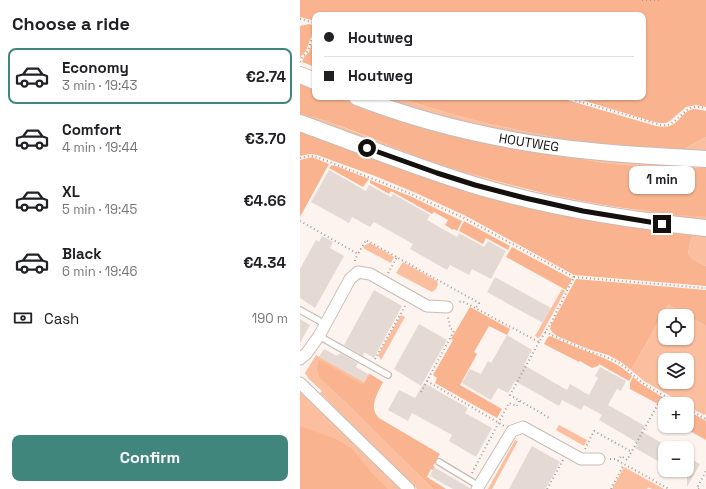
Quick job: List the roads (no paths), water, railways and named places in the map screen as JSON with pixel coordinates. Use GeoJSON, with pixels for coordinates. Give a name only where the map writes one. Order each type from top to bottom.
{"type":"FeatureCollection","features":[{"type":"Feature","properties":{"kind":"street"},"geometry":{"type":"LineString","coordinates":[[300,75],[312,80]]}},
{"type":"Feature","properties":{"kind":"street","name":"HOUTWEG"},"geometry":{"type":"LineString","coordinates":[[365,100],[424,120],[483,135],[589,151],[706,159]]}},
{"type":"Feature","properties":{"kind":"street"},"geometry":{"type":"LineString","coordinates":[[300,123],[425,169],[518,197],[583,211],[647,222],[706,228]]}},
{"type":"Feature","properties":{"kind":"street"},"geometry":{"type":"LineString","coordinates":[[300,359],[306,354],[319,336],[350,279],[358,272],[370,274],[427,306],[447,307]]}},
{"type":"Feature","properties":{"kind":"street"},"geometry":{"type":"LineString","coordinates":[[300,383],[408,489]]}},
{"type":"Feature","properties":{"kind":"street"},"geometry":{"type":"LineString","coordinates":[[478,487],[512,431],[523,427],[580,459],[599,459]]}},
{"type":"Feature","properties":{"kind":"lane"},"geometry":{"type":"LineString","coordinates":[[300,310],[325,324]]}},
{"type":"Feature","properties":{"kind":"lane"},"geometry":{"type":"LineString","coordinates":[[319,336],[388,375]]}},
{"type":"Feature","properties":{"kind":"lane"},"geometry":{"type":"LineString","coordinates":[[439,462],[468,479],[478,487]]}}]}
